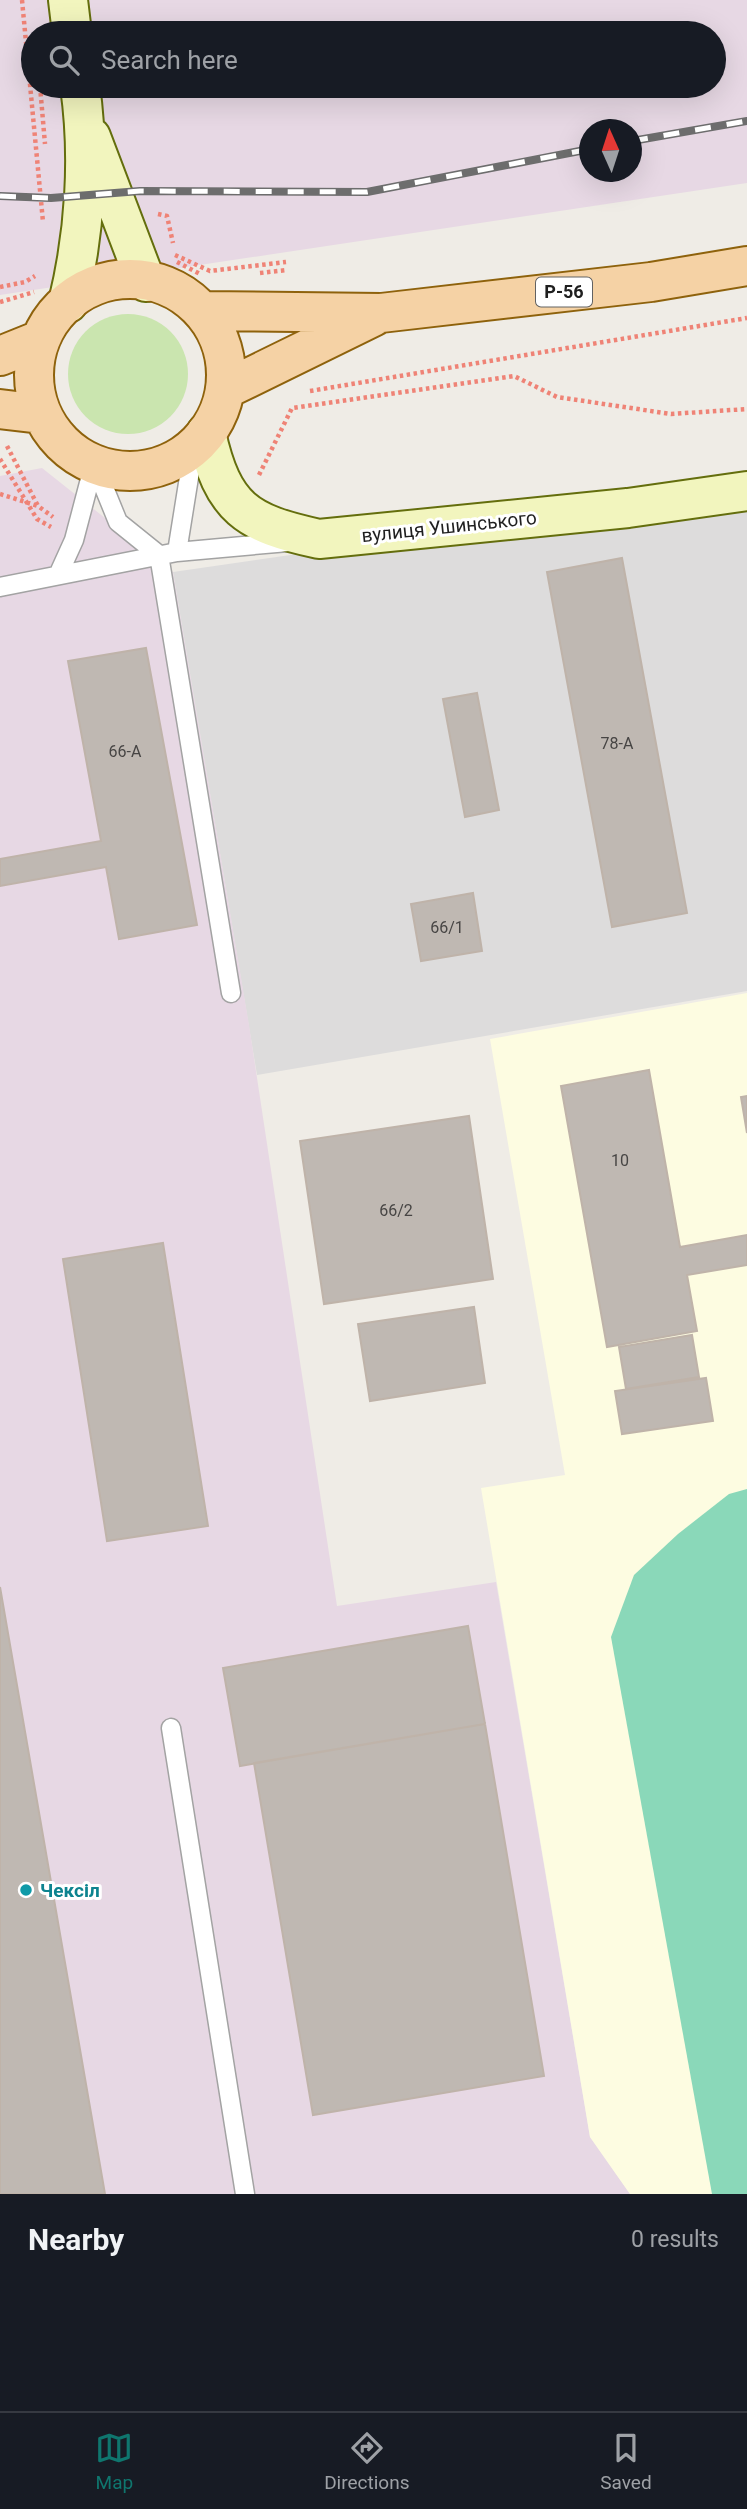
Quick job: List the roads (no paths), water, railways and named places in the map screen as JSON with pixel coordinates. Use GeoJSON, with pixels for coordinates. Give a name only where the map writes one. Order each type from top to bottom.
{"type":"FeatureCollection","features":[{"type":"Feature","properties":{"kind":"main road","name":"Р-56"},"geometry":{"type":"LineString","coordinates":[[206,295],[381,313],[651,282],[747,266]]}},
{"type":"Feature","properties":{"kind":"main road"},"geometry":{"type":"LineString","coordinates":[[156,269],[174,290],[206,295],[226,350],[228,388],[216,418],[200,439],[163,464],[147,468],[111,468],[94,463],[64,445],[41,414],[33,391],[32,373],[40,340],[49,324],[68,303],[88,289],[156,269]]}},
{"type":"Feature","properties":{"kind":"main road","name":"Р-56"},"geometry":{"type":"LineString","coordinates":[[228,388],[381,313]]}},
{"type":"Feature","properties":{"kind":"main road"},"geometry":{"type":"LineString","coordinates":[[0,356],[40,340]]}},
{"type":"Feature","properties":{"kind":"main road"},"geometry":{"type":"LineString","coordinates":[[3,426],[41,414]]}},
{"type":"Feature","properties":{"kind":"street"},"geometry":{"type":"LineString","coordinates":[[68,0],[71,21]]}},
{"type":"Feature","properties":{"kind":"street"},"geometry":{"type":"LineString","coordinates":[[68,303],[82,228],[86,124],[82,98]]}},
{"type":"Feature","properties":{"kind":"street"},"geometry":{"type":"LineString","coordinates":[[86,124],[156,269]]}},
{"type":"Feature","properties":{"kind":"street","name":"вулиця Ушинського"},"geometry":{"type":"LineString","coordinates":[[200,439],[215,473],[251,518],[273,529],[319,539],[628,508],[747,491]]}},
{"type":"Feature","properties":{"kind":"lane"},"geometry":{"type":"LineString","coordinates":[[200,439],[184,488],[168,554],[232,992]]}},
{"type":"Feature","properties":{"kind":"lane"},"geometry":{"type":"LineString","coordinates":[[94,463],[118,522],[168,554]]}},
{"type":"Feature","properties":{"kind":"lane"},"geometry":{"type":"LineString","coordinates":[[59,573],[74,540],[94,463]]}},
{"type":"Feature","properties":{"kind":"lane"},"geometry":{"type":"LineString","coordinates":[[0,587],[59,573],[168,554],[319,539]]}},
{"type":"Feature","properties":{"kind":"lane"},"geometry":{"type":"LineString","coordinates":[[171,1728],[245,2194]]}},
{"type":"Feature","properties":{"kind":"railway"},"geometry":{"type":"LineString","coordinates":[[642,139],[747,121]]}},
{"type":"Feature","properties":{"kind":"railway"},"geometry":{"type":"LineString","coordinates":[[0,196],[51,198],[140,191],[367,192],[579,151]]}},
{"type":"Feature","properties":{"kind":"place","name":"Чексіл"},"geometry":{"type":"Point","coordinates":[26,1890]}}]}
